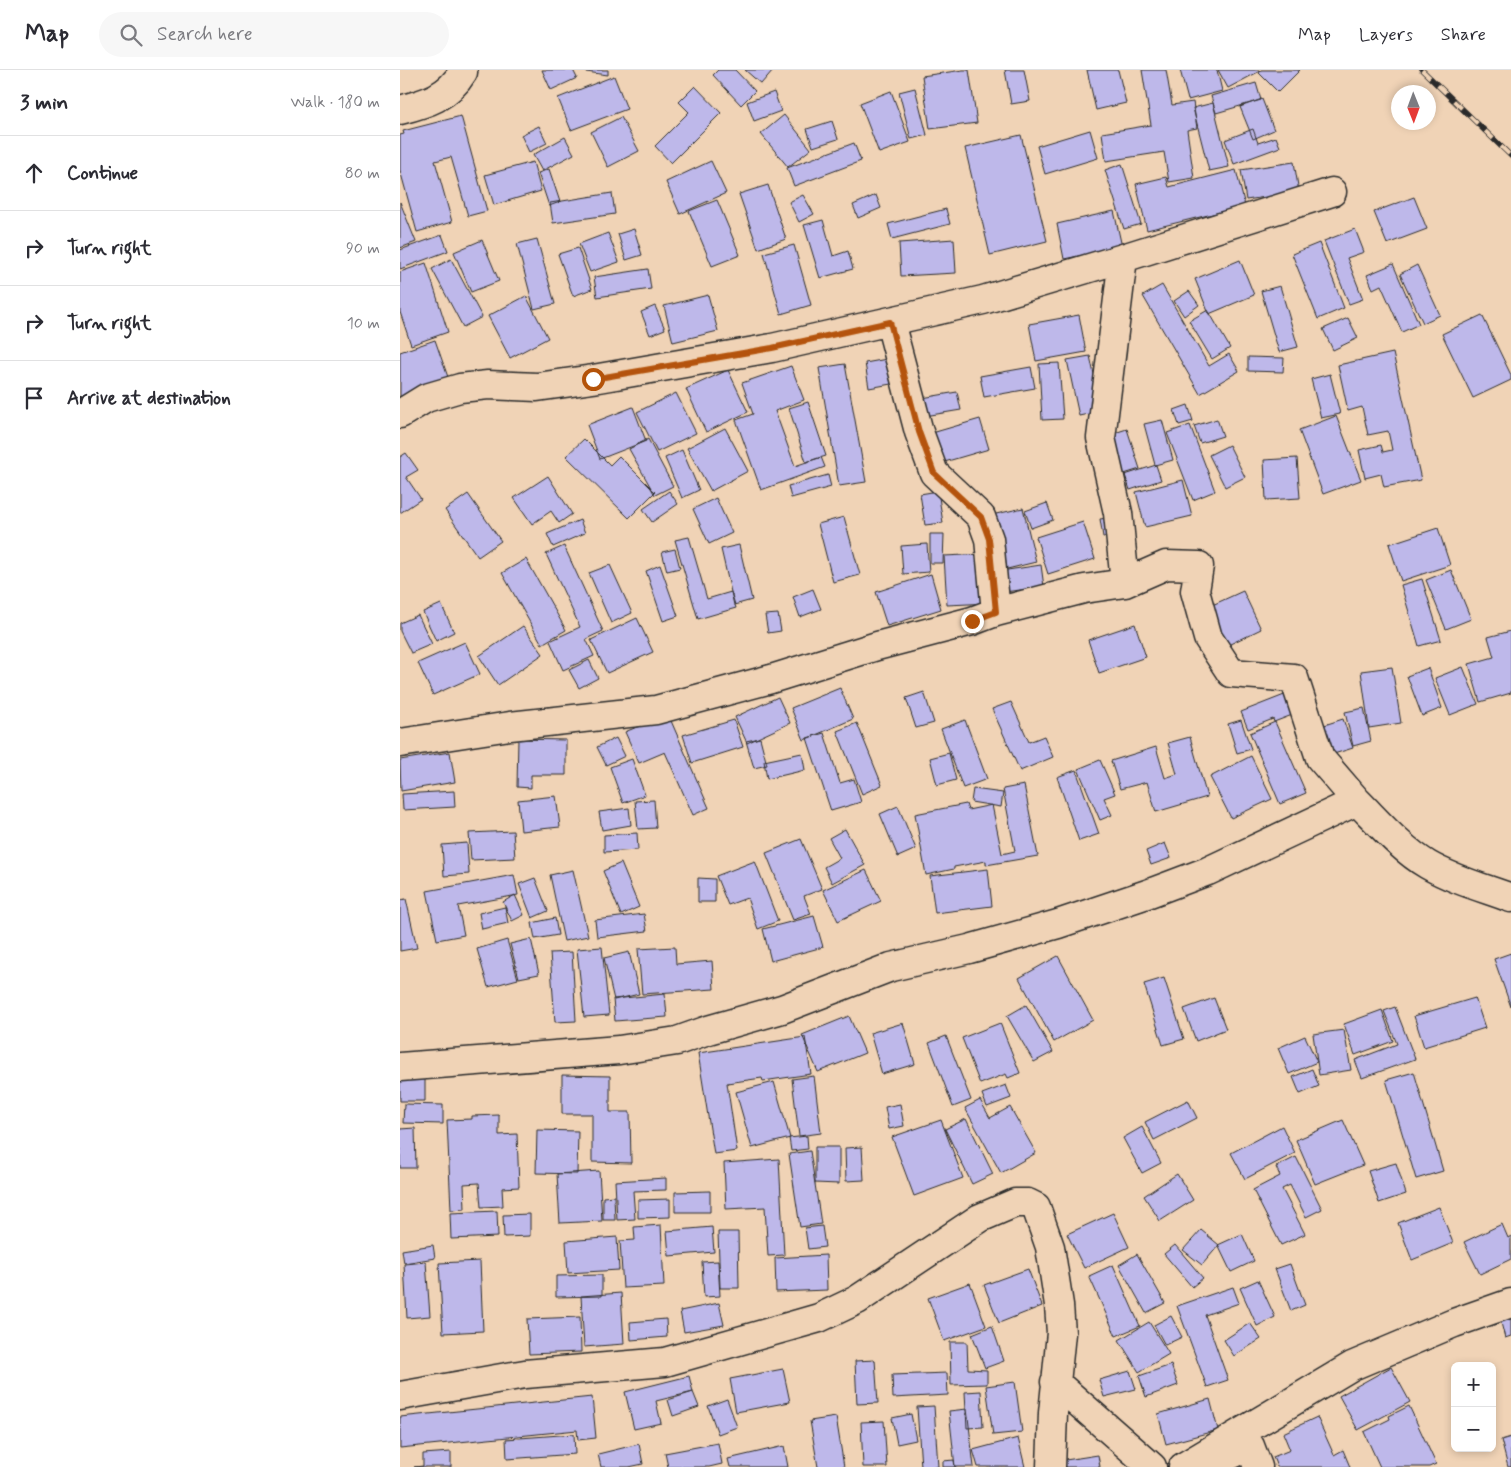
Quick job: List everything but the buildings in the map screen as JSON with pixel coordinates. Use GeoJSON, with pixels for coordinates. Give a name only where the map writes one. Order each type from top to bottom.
{"type":"FeatureCollection","features":[{"type":"Feature","properties":{"kind":"street"},"geometry":{"type":"LineString","coordinates":[[400,110],[424,104],[450,90],[463,72],[462,70]]}},
{"type":"Feature","properties":{"kind":"street"},"geometry":{"type":"LineString","coordinates":[[400,414],[426,398],[460,388],[488,385],[537,387],[593,379],[772,348],[983,300],[1332,192]]}},
{"type":"Feature","properties":{"kind":"street"},"geometry":{"type":"LineString","coordinates":[[1123,258],[1101,438],[1118,513],[1126,583]]}},
{"type":"Feature","properties":{"kind":"street"},"geometry":{"type":"LineString","coordinates":[[890,322],[919,432],[934,473],[981,517],[989,539],[996,612]]}},
{"type":"Feature","properties":{"kind":"street"},"geometry":{"type":"LineString","coordinates":[[400,743],[510,726],[656,710],[972,621],[996,612],[1084,589],[1126,583],[1166,565],[1199,566],[1195,591],[1208,638],[1231,673],[1294,678],[1320,758],[1357,800],[1401,845],[1428,865],[1453,877],[1511,898]]}},
{"type":"Feature","properties":{"kind":"street"},"geometry":{"type":"LineString","coordinates":[[400,1067],[619,1050],[677,1041],[782,1009],[891,967],[969,949],[1058,924],[1146,894],[1208,871],[1357,800]]}},
{"type":"Feature","properties":{"kind":"street"},"geometry":{"type":"LineString","coordinates":[[400,1396],[525,1374],[664,1362],[819,1318],[857,1300],[980,1218],[1015,1203],[1028,1203],[1036,1207],[1050,1247],[1059,1305],[1061,1333],[1052,1413],[1051,1467]]}},
{"type":"Feature","properties":{"kind":"street"},"geometry":{"type":"LineString","coordinates":[[1183,1467],[1352,1366],[1454,1323],[1511,1303]]}},
{"type":"Feature","properties":{"kind":"street"},"geometry":{"type":"LineString","coordinates":[[1055,1382],[1152,1467]]}},
{"type":"Feature","properties":{"kind":"street"},"geometry":{"type":"LineString","coordinates":[[1198,1467],[1218,1461],[1250,1446],[1258,1467]]}},
{"type":"Feature","properties":{"kind":"railway"},"geometry":{"type":"LineString","coordinates":[[1422,70],[1511,156]]}},
{"type":"Feature","properties":{"kind":"route"},"geometry":{"type":"LineString","coordinates":[[593,379],[772,348],[890,322],[919,432],[934,473],[981,517],[989,539],[996,612],[972,621]]}}]}
